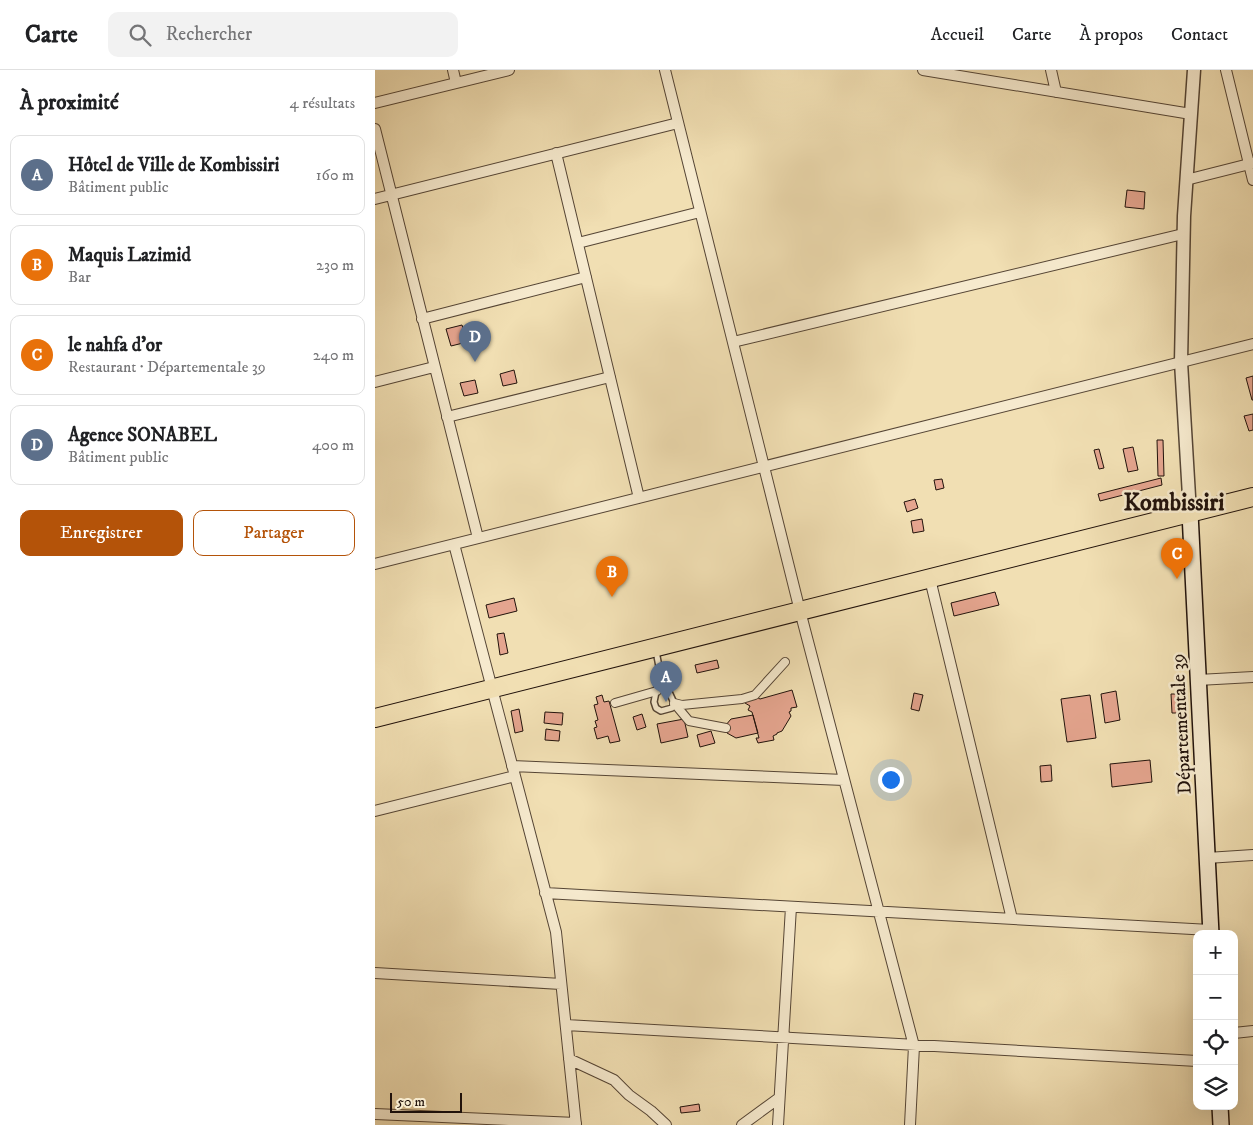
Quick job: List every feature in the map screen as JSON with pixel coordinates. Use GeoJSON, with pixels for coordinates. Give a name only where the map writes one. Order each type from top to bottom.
{"type":"FeatureCollection","features":[{"type":"Feature","properties":{"kind":"highway"},"geometry":{"type":"LineString","coordinates":[[375,718],[1253,497]]}},
{"type":"Feature","properties":{"kind":"main road","name":"Départementale 39"},"geometry":{"type":"LineString","coordinates":[[1190,513],[1210,930]]}},
{"type":"Feature","properties":{"kind":"main road"},"geometry":{"type":"LineString","coordinates":[[1219,1110],[1221,1125]]}},
{"type":"Feature","properties":{"kind":"street"},"geometry":{"type":"LineString","coordinates":[[453,70],[456,83]]}},
{"type":"Feature","properties":{"kind":"street"},"geometry":{"type":"LineString","coordinates":[[375,103],[509,70]]}},
{"type":"Feature","properties":{"kind":"street"},"geometry":{"type":"LineString","coordinates":[[665,70],[800,611],[914,1046],[910,1125]]}},
{"type":"Feature","properties":{"kind":"street"},"geometry":{"type":"LineString","coordinates":[[923,70],[953,73],[1191,114]]}},
{"type":"Feature","properties":{"kind":"street"},"geometry":{"type":"LineString","coordinates":[[1051,70],[1057,92]]}},
{"type":"Feature","properties":{"kind":"street"},"geometry":{"type":"LineString","coordinates":[[1190,513],[1181,362],[1183,234],[1194,70]]}},
{"type":"Feature","properties":{"kind":"street"},"geometry":{"type":"LineString","coordinates":[[1226,70],[1251,163],[1253,180]]}},
{"type":"Feature","properties":{"kind":"street"},"geometry":{"type":"LineString","coordinates":[[375,199],[678,123]]}},
{"type":"Feature","properties":{"kind":"street"},"geometry":{"type":"LineString","coordinates":[[375,130],[477,538]]}},
{"type":"Feature","properties":{"kind":"street"},"geometry":{"type":"LineString","coordinates":[[557,153],[639,498]]}},
{"type":"Feature","properties":{"kind":"street"},"geometry":{"type":"LineString","coordinates":[[1186,180],[1251,163]]}},
{"type":"Feature","properties":{"kind":"street"},"geometry":{"type":"LineString","coordinates":[[578,243],[700,212]]}},
{"type":"Feature","properties":{"kind":"street"},"geometry":{"type":"LineString","coordinates":[[733,342],[1183,234]]}},
{"type":"Feature","properties":{"kind":"street"},"geometry":{"type":"LineString","coordinates":[[423,319],[586,277]]}},
{"type":"Feature","properties":{"kind":"street"},"geometry":{"type":"LineString","coordinates":[[375,564],[1253,344]]}},
{"type":"Feature","properties":{"kind":"street"},"geometry":{"type":"LineString","coordinates":[[375,382],[434,367]]}},
{"type":"Feature","properties":{"kind":"street"},"geometry":{"type":"LineString","coordinates":[[447,417],[610,377]]}},
{"type":"Feature","properties":{"kind":"street"},"geometry":{"type":"LineString","coordinates":[[375,1114],[576,1124],[556,932],[454,544]]}},
{"type":"Feature","properties":{"kind":"street"},"geometry":{"type":"LineString","coordinates":[[930,579],[1012,919]]}},
{"type":"Feature","properties":{"kind":"street"},"geometry":{"type":"LineString","coordinates":[[673,702],[682,705],[742,699],[755,695],[785,662]]}},
{"type":"Feature","properties":{"kind":"street"},"geometry":{"type":"LineString","coordinates":[[1198,680],[1253,678]]}},
{"type":"Feature","properties":{"kind":"street"},"geometry":{"type":"LineString","coordinates":[[615,703],[657,691]]}},
{"type":"Feature","properties":{"kind":"street"},"geometry":{"type":"LineString","coordinates":[[673,702],[689,720],[726,728]]}},
{"type":"Feature","properties":{"kind":"street"},"geometry":{"type":"LineString","coordinates":[[375,811],[513,771],[844,780]]}},
{"type":"Feature","properties":{"kind":"street"},"geometry":{"type":"LineString","coordinates":[[1207,858],[1253,855]]}},
{"type":"Feature","properties":{"kind":"street"},"geometry":{"type":"LineString","coordinates":[[545,893],[1193,931]]}},
{"type":"Feature","properties":{"kind":"street"},"geometry":{"type":"LineString","coordinates":[[778,1125],[791,907]]}},
{"type":"Feature","properties":{"kind":"street"},"geometry":{"type":"LineString","coordinates":[[375,974],[561,984]]}},
{"type":"Feature","properties":{"kind":"street"},"geometry":{"type":"LineString","coordinates":[[566,1025],[1193,1061]]}},
{"type":"Feature","properties":{"kind":"street"},"geometry":{"type":"LineString","coordinates":[[1238,1032],[1253,1032]]}},
{"type":"Feature","properties":{"kind":"street"},"geometry":{"type":"LineString","coordinates":[[569,1059],[614,1080],[629,1095],[666,1125]]}},
{"type":"Feature","properties":{"kind":"street"},"geometry":{"type":"LineString","coordinates":[[742,1125],[779,1098]]}},
{"type":"Feature","properties":{"kind":"lane"},"geometry":{"type":"LineString","coordinates":[[656,648],[660,672],[673,702],[672,708],[661,711],[656,708],[654,702],[660,672]]}},
{"type":"Feature","properties":{"kind":"building"},"geometry":{"type":"Polygon","coordinates":[[[1127,190],[1145,192],[1144,209],[1125,207],[1127,190]]]}},
{"type":"Feature","properties":{"kind":"building"},"geometry":{"type":"Polygon","coordinates":[[[462,325],[467,342],[451,346],[446,329],[462,325]]]}},
{"type":"Feature","properties":{"kind":"building"},"geometry":{"type":"Polygon","coordinates":[[[514,370],[517,383],[503,386],[500,374],[514,370]]]}},
{"type":"Feature","properties":{"kind":"building"},"geometry":{"type":"Polygon","coordinates":[[[1253,376],[1253,400],[1252,400],[1246,378],[1253,376]]]}},
{"type":"Feature","properties":{"kind":"building"},"geometry":{"type":"Polygon","coordinates":[[[475,380],[478,393],[464,396],[460,383],[475,380]]]}},
{"type":"Feature","properties":{"kind":"building"},"geometry":{"type":"Polygon","coordinates":[[[1253,414],[1253,430],[1249,431],[1244,416],[1253,414]]]}},
{"type":"Feature","properties":{"kind":"building"},"geometry":{"type":"Polygon","coordinates":[[[1157,440],[1163,440],[1164,476],[1158,476],[1157,440]]]}},
{"type":"Feature","properties":{"kind":"building"},"geometry":{"type":"Polygon","coordinates":[[[1133,447],[1138,470],[1128,472],[1123,449],[1133,447]]]}},
{"type":"Feature","properties":{"kind":"building"},"geometry":{"type":"Polygon","coordinates":[[[1099,449],[1104,468],[1099,469],[1094,450],[1099,449]]]}},
{"type":"Feature","properties":{"kind":"building"},"geometry":{"type":"Polygon","coordinates":[[[1161,478],[1162,485],[1100,501],[1098,494],[1161,478]]]}},
{"type":"Feature","properties":{"kind":"building"},"geometry":{"type":"Polygon","coordinates":[[[942,479],[944,488],[936,490],[934,480],[942,479]]]}},
{"type":"Feature","properties":{"kind":"building"},"geometry":{"type":"Polygon","coordinates":[[[915,499],[918,508],[907,512],[904,502],[915,499]]]}},
{"type":"Feature","properties":{"kind":"building"},"geometry":{"type":"Polygon","coordinates":[[[922,519],[924,531],[913,533],[911,521],[922,519]]]}},
{"type":"Feature","properties":{"kind":"building"},"geometry":{"type":"Polygon","coordinates":[[[995,592],[999,605],[954,616],[951,603],[995,592]]]}},
{"type":"Feature","properties":{"kind":"building"},"geometry":{"type":"Polygon","coordinates":[[[514,598],[517,611],[489,618],[486,605],[514,598]]]}},
{"type":"Feature","properties":{"kind":"building"},"geometry":{"type":"Polygon","coordinates":[[[504,633],[508,653],[500,655],[497,634],[504,633]]]}},
{"type":"Feature","properties":{"kind":"building"},"geometry":{"type":"Polygon","coordinates":[[[717,660],[719,668],[697,673],[695,665],[717,660]]]}},
{"type":"Feature","properties":{"kind":"building"},"geometry":{"type":"Polygon","coordinates":[[[792,690],[797,707],[791,708],[789,712],[791,716],[782,731],[773,736],[774,740],[758,743],[756,738],[759,738],[752,712],[748,710],[750,706],[745,703],[748,697],[753,700],[755,696],[760,699],[792,690]]]}},
{"type":"Feature","properties":{"kind":"building"},"geometry":{"type":"Polygon","coordinates":[[[1116,691],[1120,720],[1105,723],[1101,694],[1116,691]]]}},
{"type":"Feature","properties":{"kind":"building"},"geometry":{"type":"Polygon","coordinates":[[[914,693],[923,695],[919,711],[911,709],[914,693]]]}},
{"type":"Feature","properties":{"kind":"building"},"geometry":{"type":"Polygon","coordinates":[[[1171,694],[1177,694],[1178,713],[1172,713],[1171,694]]]}},
{"type":"Feature","properties":{"kind":"building"},"geometry":{"type":"Polygon","coordinates":[[[602,695],[604,702],[609,701],[620,741],[610,743],[608,736],[597,739],[594,728],[597,727],[595,721],[598,720],[594,705],[598,704],[596,697],[602,695]]]}},
{"type":"Feature","properties":{"kind":"building"},"geometry":{"type":"Polygon","coordinates":[[[1090,695],[1096,738],[1067,742],[1061,699],[1090,695]]]}},
{"type":"Feature","properties":{"kind":"building"},"geometry":{"type":"Polygon","coordinates":[[[519,709],[523,731],[515,733],[511,711],[519,709]]]}},
{"type":"Feature","properties":{"kind":"building"},"geometry":{"type":"Polygon","coordinates":[[[545,712],[563,713],[562,725],[544,723],[545,712]]]}},
{"type":"Feature","properties":{"kind":"building"},"geometry":{"type":"Polygon","coordinates":[[[642,714],[646,727],[637,730],[633,717],[642,714]]]}},
{"type":"Feature","properties":{"kind":"building"},"geometry":{"type":"Polygon","coordinates":[[[753,715],[758,733],[736,738],[727,733],[725,726],[731,719],[753,715]]]}},
{"type":"Feature","properties":{"kind":"building"},"geometry":{"type":"Polygon","coordinates":[[[684,719],[688,737],[661,743],[657,724],[684,719]]]}},
{"type":"Feature","properties":{"kind":"building"},"geometry":{"type":"Polygon","coordinates":[[[546,729],[560,731],[559,741],[545,740],[546,729]]]}},
{"type":"Feature","properties":{"kind":"building"},"geometry":{"type":"Polygon","coordinates":[[[711,731],[715,743],[700,747],[697,735],[711,731]]]}},
{"type":"Feature","properties":{"kind":"building"},"geometry":{"type":"Polygon","coordinates":[[[1150,760],[1152,782],[1112,787],[1110,764],[1150,760]]]}},
{"type":"Feature","properties":{"kind":"building"},"geometry":{"type":"Polygon","coordinates":[[[1051,765],[1052,781],[1041,782],[1040,766],[1051,765]]]}},
{"type":"Feature","properties":{"kind":"building"},"geometry":{"type":"Polygon","coordinates":[[[699,1104],[700,1111],[681,1113],[680,1107],[699,1104]]]}},
{"type":"Feature","properties":{"kind":"place","name":"Agence SONABEL"},"geometry":{"type":"Point","coordinates":[475,362]}},
{"type":"Feature","properties":{"kind":"place","name":"le nahfa d'or"},"geometry":{"type":"Point","coordinates":[1177,579]}},
{"type":"Feature","properties":{"kind":"place","name":"Maquis Lazimid"},"geometry":{"type":"Point","coordinates":[612,597]}},
{"type":"Feature","properties":{"kind":"place","name":"Hôtel de Ville de Kombissiri"},"geometry":{"type":"Point","coordinates":[666,702]}},
{"type":"Feature","properties":{"kind":"district","name":"Kombissiri"},"geometry":{"type":"Point","coordinates":[1174,502]}}]}
